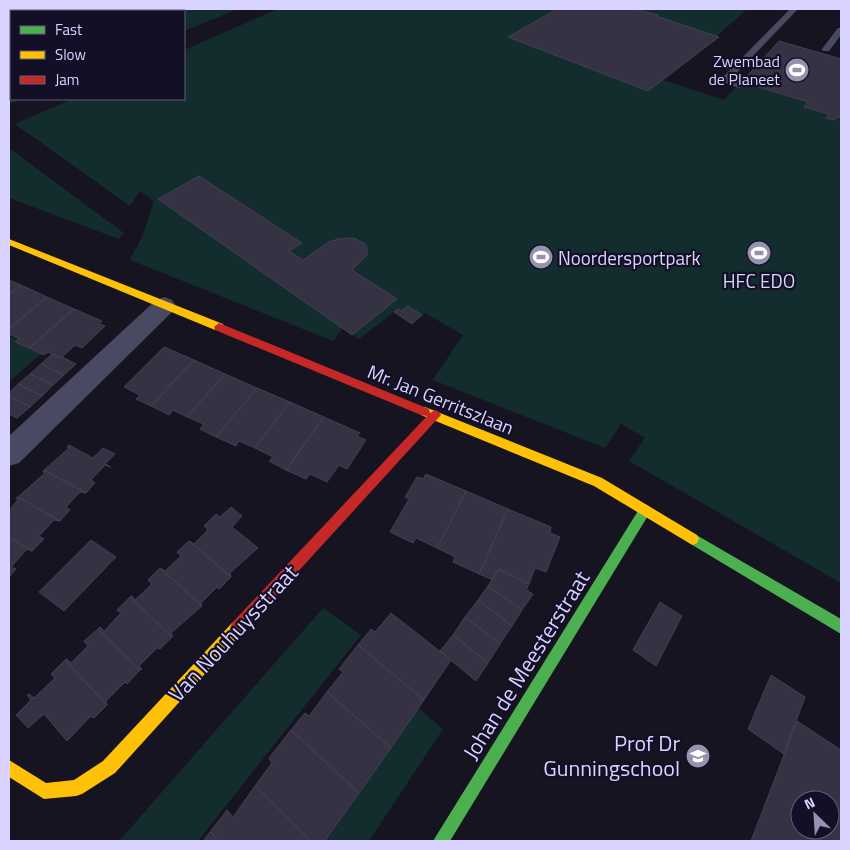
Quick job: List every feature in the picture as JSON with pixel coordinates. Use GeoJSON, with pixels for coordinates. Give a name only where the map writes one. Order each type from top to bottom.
{"type":"FeatureCollection","features":[{"type":"Feature","properties":{"kind":"street","name":"Mr. Jan Gerritszlaan"},"geometry":{"type":"LineString","coordinates":[[9,242],[598,482],[841,627]]}},
{"type":"Feature","properties":{"kind":"street"},"geometry":{"type":"LineString","coordinates":[[9,454],[164,306]]}},
{"type":"Feature","properties":{"kind":"street","name":"Van Nouhuysstraat"},"geometry":{"type":"LineString","coordinates":[[9,768],[44,791],[76,788],[109,766],[435,415]]}},
{"type":"Feature","properties":{"kind":"street","name":"Johan de Meesterstraat"},"geometry":{"type":"LineString","coordinates":[[441,841],[645,510]]}},
{"type":"Feature","properties":{"kind":"lane"},"geometry":{"type":"LineString","coordinates":[[739,85],[725,80],[794,9]]}},
{"type":"Feature","properties":{"kind":"lane"},"geometry":{"type":"LineString","coordinates":[[826,49],[841,30]]}},
{"type":"Feature","properties":{"kind":"green space"},"geometry":{"type":"Polygon","coordinates":[[[9,9],[238,9],[185,31],[185,10],[10,10],[10,100],[19,100],[9,104],[9,9]]]}},
{"type":"Feature","properties":{"kind":"green space","name":"Noordersportpark"},"geometry":{"type":"Polygon","coordinates":[[[278,9],[747,9],[717,36],[719,37],[663,80],[724,100],[779,41],[841,59],[841,583],[629,461],[645,438],[621,424],[605,448],[433,380],[463,335],[425,313],[412,324],[394,312],[359,339],[343,328],[333,341],[130,260],[143,235],[154,201],[140,191],[130,206],[15,124],[70,100],[185,100],[185,50],[278,9]]]}},
{"type":"Feature","properties":{"kind":"green space"},"geometry":{"type":"Polygon","coordinates":[[[9,148],[124,233],[119,239],[9,198],[9,148]]]}},
{"type":"Feature","properties":{"kind":"green space"},"geometry":{"type":"Polygon","coordinates":[[[9,336],[43,352],[9,382],[9,336]]]}},
{"type":"Feature","properties":{"kind":"green space"},"geometry":{"type":"Polygon","coordinates":[[[323,608],[361,635],[198,841],[119,841],[323,608]]]}},
{"type":"Feature","properties":{"kind":"green space"},"geometry":{"type":"Polygon","coordinates":[[[418,708],[443,729],[369,841],[326,841],[418,708]]]}},
{"type":"Feature","properties":{"kind":"building"},"geometry":{"type":"Polygon","coordinates":[[[557,9],[639,9],[719,37],[648,91],[508,37],[557,9]]]}},
{"type":"Feature","properties":{"kind":"building","name":"Zwembad de Planeet"},"geometry":{"type":"Polygon","coordinates":[[[779,41],[841,59],[841,118],[836,117],[834,120],[826,118],[829,114],[804,107],[808,102],[742,82],[779,41]]]}},
{"type":"Feature","properties":{"kind":"building"},"geometry":{"type":"Polygon","coordinates":[[[199,176],[302,243],[289,251],[303,260],[329,242],[338,239],[354,238],[364,243],[367,247],[367,255],[352,270],[397,299],[352,335],[158,199],[199,176]]]}},
{"type":"Feature","properties":{"kind":"building"},"geometry":{"type":"Polygon","coordinates":[[[9,280],[21,285],[9,295],[9,280]]]}},
{"type":"Feature","properties":{"kind":"building"},"geometry":{"type":"Polygon","coordinates":[[[21,285],[47,297],[9,329],[9,295],[21,285]]]}},
{"type":"Feature","properties":{"kind":"building"},"geometry":{"type":"Polygon","coordinates":[[[47,297],[74,309],[29,348],[15,342],[19,339],[9,334],[9,329],[47,297]]]}},
{"type":"Feature","properties":{"kind":"building"},"geometry":{"type":"Polygon","coordinates":[[[408,306],[422,315],[412,324],[394,312],[398,309],[401,311],[408,306]]]}},
{"type":"Feature","properties":{"kind":"building"},"geometry":{"type":"Polygon","coordinates":[[[74,309],[102,321],[99,324],[105,326],[82,348],[75,345],[61,358],[48,352],[44,355],[29,348],[74,309]]]}},
{"type":"Feature","properties":{"kind":"building"},"geometry":{"type":"Polygon","coordinates":[[[164,347],[194,360],[151,406],[136,399],[140,395],[124,387],[164,347]]]}},
{"type":"Feature","properties":{"kind":"building"},"geometry":{"type":"Polygon","coordinates":[[[52,354],[76,364],[64,375],[41,364],[52,354]]]}},
{"type":"Feature","properties":{"kind":"building"},"geometry":{"type":"Polygon","coordinates":[[[194,360],[225,374],[187,417],[173,410],[169,415],[151,406],[194,360]]]}},
{"type":"Feature","properties":{"kind":"building"},"geometry":{"type":"Polygon","coordinates":[[[41,364],[64,375],[53,385],[30,374],[41,364]]]}},
{"type":"Feature","properties":{"kind":"building"},"geometry":{"type":"Polygon","coordinates":[[[30,374],[53,385],[42,396],[18,384],[30,374]]]}},
{"type":"Feature","properties":{"kind":"building"},"geometry":{"type":"Polygon","coordinates":[[[225,374],[257,388],[216,437],[200,429],[204,424],[187,417],[225,374]]]}},
{"type":"Feature","properties":{"kind":"building"},"geometry":{"type":"Polygon","coordinates":[[[18,384],[42,396],[30,407],[9,396],[9,393],[18,384]]]}},
{"type":"Feature","properties":{"kind":"building"},"geometry":{"type":"Polygon","coordinates":[[[257,388],[290,402],[255,448],[239,441],[236,446],[216,437],[257,388]]]}},
{"type":"Feature","properties":{"kind":"building"},"geometry":{"type":"Polygon","coordinates":[[[9,396],[30,407],[17,418],[9,414],[9,396]]]}},
{"type":"Feature","properties":{"kind":"building"},"geometry":{"type":"Polygon","coordinates":[[[290,402],[324,417],[286,470],[269,461],[273,457],[255,448],[290,402]]]}},
{"type":"Feature","properties":{"kind":"building"},"geometry":{"type":"Polygon","coordinates":[[[324,417],[360,433],[357,436],[366,440],[347,469],[339,465],[327,482],[310,474],[306,479],[286,470],[324,417]]]}},
{"type":"Feature","properties":{"kind":"building"},"geometry":{"type":"Polygon","coordinates":[[[69,445],[93,458],[103,448],[115,454],[105,464],[111,467],[105,465],[91,480],[95,483],[86,493],[44,470],[69,448],[67,447],[69,445]]]}},
{"type":"Feature","properties":{"kind":"building"},"geometry":{"type":"Polygon","coordinates":[[[44,470],[86,493],[80,492],[66,507],[70,510],[60,521],[18,497],[45,473],[43,472],[44,470]]]}},
{"type":"Feature","properties":{"kind":"building"},"geometry":{"type":"Polygon","coordinates":[[[426,474],[466,491],[437,548],[416,538],[413,543],[390,532],[409,499],[405,497],[417,477],[423,479],[426,474]]]}},
{"type":"Feature","properties":{"kind":"building"},"geometry":{"type":"Polygon","coordinates":[[[466,491],[508,509],[479,574],[453,562],[455,557],[437,548],[466,491]]]}},
{"type":"Feature","properties":{"kind":"building"},"geometry":{"type":"Polygon","coordinates":[[[18,497],[60,521],[54,520],[39,536],[44,539],[32,551],[9,537],[9,510],[18,500],[16,498],[18,497]]]}},
{"type":"Feature","properties":{"kind":"building"},"geometry":{"type":"Polygon","coordinates":[[[231,507],[242,516],[232,527],[258,548],[230,573],[231,577],[189,541],[194,544],[208,530],[204,526],[216,514],[220,517],[231,507]]]}},
{"type":"Feature","properties":{"kind":"building"},"geometry":{"type":"Polygon","coordinates":[[[508,509],[551,527],[550,533],[560,537],[546,572],[535,568],[529,584],[499,569],[493,580],[479,574],[508,509]]]}},
{"type":"Feature","properties":{"kind":"building"},"geometry":{"type":"Polygon","coordinates":[[[9,537],[32,551],[27,549],[11,567],[16,569],[9,577],[9,537]]]}},
{"type":"Feature","properties":{"kind":"building"},"geometry":{"type":"Polygon","coordinates":[[[91,540],[116,557],[64,611],[39,592],[91,540]]]}},
{"type":"Feature","properties":{"kind":"building"},"geometry":{"type":"Polygon","coordinates":[[[189,541],[231,577],[219,589],[217,587],[201,603],[202,606],[160,568],[165,571],[181,556],[177,552],[189,541]]]}},
{"type":"Feature","properties":{"kind":"building"},"geometry":{"type":"Polygon","coordinates":[[[160,568],[202,606],[171,633],[172,637],[130,597],[132,596],[135,600],[152,584],[148,580],[160,568]]]}},
{"type":"Feature","properties":{"kind":"building"},"geometry":{"type":"Polygon","coordinates":[[[499,569],[529,584],[526,590],[533,594],[522,610],[488,586],[499,569]]]}},
{"type":"Feature","properties":{"kind":"building"},"geometry":{"type":"Polygon","coordinates":[[[488,586],[522,610],[512,626],[478,600],[488,586]]]}},
{"type":"Feature","properties":{"kind":"building"},"geometry":{"type":"Polygon","coordinates":[[[130,597],[172,637],[160,649],[157,648],[139,666],[142,669],[140,670],[98,629],[100,627],[104,631],[121,613],[117,610],[130,597]]]}},
{"type":"Feature","properties":{"kind":"building"},"geometry":{"type":"Polygon","coordinates":[[[478,600],[512,626],[500,644],[465,617],[478,600]]]}},
{"type":"Feature","properties":{"kind":"building"},"geometry":{"type":"Polygon","coordinates":[[[660,602],[682,616],[656,666],[633,650],[660,602]]]}},
{"type":"Feature","properties":{"kind":"building"},"geometry":{"type":"Polygon","coordinates":[[[391,613],[451,660],[424,700],[358,645],[371,629],[375,632],[391,613]]]}},
{"type":"Feature","properties":{"kind":"building"},"geometry":{"type":"Polygon","coordinates":[[[465,617],[500,644],[488,663],[453,635],[465,617]]]}},
{"type":"Feature","properties":{"kind":"building"},"geometry":{"type":"Polygon","coordinates":[[[98,629],[140,670],[127,684],[125,682],[106,701],[107,705],[65,660],[67,659],[71,663],[88,646],[84,641],[98,629]]]}},
{"type":"Feature","properties":{"kind":"building"},"geometry":{"type":"Polygon","coordinates":[[[453,635],[488,663],[476,681],[440,651],[453,635]]]}},
{"type":"Feature","properties":{"kind":"building"},"geometry":{"type":"Polygon","coordinates":[[[358,645],[424,700],[391,748],[327,692],[343,672],[339,669],[358,645]]]}},
{"type":"Feature","properties":{"kind":"building"},"geometry":{"type":"Polygon","coordinates":[[[65,660],[107,705],[94,718],[91,716],[67,741],[44,714],[28,728],[16,715],[31,700],[27,695],[29,694],[34,698],[55,678],[51,674],[65,660]]]}},
{"type":"Feature","properties":{"kind":"building"},"geometry":{"type":"Polygon","coordinates":[[[771,675],[805,697],[784,754],[748,729],[771,675]]]}},
{"type":"Feature","properties":{"kind":"building"},"geometry":{"type":"Polygon","coordinates":[[[327,692],[391,748],[359,793],[291,730],[305,713],[309,716],[327,692]]]}},
{"type":"Feature","properties":{"kind":"building"},"geometry":{"type":"Polygon","coordinates":[[[797,721],[841,750],[841,841],[751,841],[797,721]]]}},
{"type":"Feature","properties":{"kind":"building"},"geometry":{"type":"Polygon","coordinates":[[[291,730],[359,793],[325,841],[310,841],[255,786],[272,763],[269,758],[291,730]]]}},
{"type":"Feature","properties":{"kind":"building"},"geometry":{"type":"Polygon","coordinates":[[[255,786],[310,841],[219,841],[210,832],[227,810],[233,817],[255,786]]]}},
{"type":"Feature","properties":{"kind":"building"},"geometry":{"type":"Polygon","coordinates":[[[210,832],[219,841],[203,841],[210,832]]]}},
{"type":"Feature","properties":{"kind":"traffic: fast"},"geometry":{"type":"LineString","coordinates":[[441,841],[645,510]]}},
{"type":"Feature","properties":{"kind":"traffic: fast"},"geometry":{"type":"LineString","coordinates":[[693,539],[841,627]]}},
{"type":"Feature","properties":{"kind":"traffic: slow"},"geometry":{"type":"LineString","coordinates":[[9,242],[219,327]]}},
{"type":"Feature","properties":{"kind":"traffic: slow"},"geometry":{"type":"LineString","coordinates":[[425,412],[598,482],[693,539]]}},
{"type":"Feature","properties":{"kind":"traffic: slow"},"geometry":{"type":"LineString","coordinates":[[9,768],[44,791],[76,788],[109,767],[237,628]]}},
{"type":"Feature","properties":{"kind":"traffic: jam"},"geometry":{"type":"LineString","coordinates":[[219,327],[425,412]]}},
{"type":"Feature","properties":{"kind":"traffic: jam"},"geometry":{"type":"LineString","coordinates":[[237,628],[435,415]]}},
{"type":"Feature","properties":{"kind":"place","name":"Zwembad de Planeet"},"geometry":{"type":"Point","coordinates":[797,70]}},
{"type":"Feature","properties":{"kind":"place","name":"HFC EDO"},"geometry":{"type":"Point","coordinates":[759,253]}},
{"type":"Feature","properties":{"kind":"place","name":"Noordersportpark"},"geometry":{"type":"Point","coordinates":[541,257]}},
{"type":"Feature","properties":{"kind":"place","name":"Prof Dr Gunningschool"},"geometry":{"type":"Point","coordinates":[698,756]}}]}
